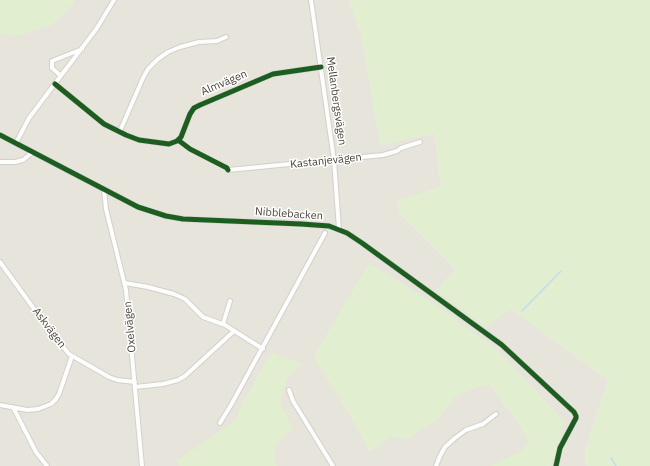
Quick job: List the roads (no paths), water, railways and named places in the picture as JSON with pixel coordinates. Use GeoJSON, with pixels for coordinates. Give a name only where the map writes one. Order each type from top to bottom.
{"type":"FeatureCollection","features":[{"type":"Feature","properties":{"kind":"street"},"geometry":{"type":"LineString","coordinates":[[16,143],[29,118],[97,28],[114,0]]}},
{"type":"Feature","properties":{"kind":"street","name":"Mellanbergsvägen"},"geometry":{"type":"LineString","coordinates":[[311,0],[334,160],[339,229]]}},
{"type":"Feature","properties":{"kind":"street"},"geometry":{"type":"LineString","coordinates":[[120,131],[143,78],[148,69],[158,59],[168,52],[180,47],[200,42],[217,41],[226,37]]}},
{"type":"Feature","properties":{"kind":"street"},"geometry":{"type":"LineString","coordinates":[[60,76],[52,68],[52,61],[82,48]]}},
{"type":"Feature","properties":{"kind":"street","name":"Almvägen"},"geometry":{"type":"LineString","coordinates":[[54,84],[104,124],[139,140],[169,144],[177,141],[181,137],[194,108],[273,74],[320,66]]}},
{"type":"Feature","properties":{"kind":"street","name":"Nibblebacken"},"geometry":{"type":"LineString","coordinates":[[0,135],[138,207],[166,216],[329,226],[339,229],[362,243],[502,345],[574,412],[576,418],[560,448],[556,466]]}},
{"type":"Feature","properties":{"kind":"street","name":"Kastanjevägen"},"geometry":{"type":"LineString","coordinates":[[228,170],[383,155],[420,142]]}},
{"type":"Feature","properties":{"kind":"street"},"geometry":{"type":"LineString","coordinates":[[0,162],[16,162],[23,160],[33,152]]}},
{"type":"Feature","properties":{"kind":"street","name":"Oxelvägen"},"geometry":{"type":"LineString","coordinates":[[104,190],[106,209],[125,283],[142,466]]}},
{"type":"Feature","properties":{"kind":"street"},"geometry":{"type":"LineString","coordinates":[[220,423],[232,405],[325,234]]}},
{"type":"Feature","properties":{"kind":"street","name":"Askvägen"},"geometry":{"type":"LineString","coordinates":[[0,262],[65,349],[72,356],[117,380],[135,384],[163,384],[185,376],[234,331]]}},
{"type":"Feature","properties":{"kind":"street"},"geometry":{"type":"LineString","coordinates":[[125,283],[148,287],[174,294],[185,299],[203,317],[223,324],[263,349]]}},
{"type":"Feature","properties":{"kind":"street"},"geometry":{"type":"LineString","coordinates":[[223,324],[230,301]]}},
{"type":"Feature","properties":{"kind":"street"},"geometry":{"type":"LineString","coordinates":[[0,405],[27,410],[38,409],[51,404],[59,394],[72,356]]}},
{"type":"Feature","properties":{"kind":"street"},"geometry":{"type":"LineString","coordinates":[[289,390],[292,401],[333,466]]}},
{"type":"Feature","properties":{"kind":"street"},"geometry":{"type":"LineString","coordinates":[[13,407],[36,452],[47,466]]}},
{"type":"Feature","properties":{"kind":"street"},"geometry":{"type":"LineString","coordinates":[[436,466],[445,447],[455,438],[466,430],[483,424],[496,414]]}},
{"type":"Feature","properties":{"kind":"waterway"},"geometry":{"type":"LineString","coordinates":[[522,311],[561,271]]}},
{"type":"Feature","properties":{"kind":"waterway"},"geometry":{"type":"LineString","coordinates":[[611,458],[616,466]]}}]}
